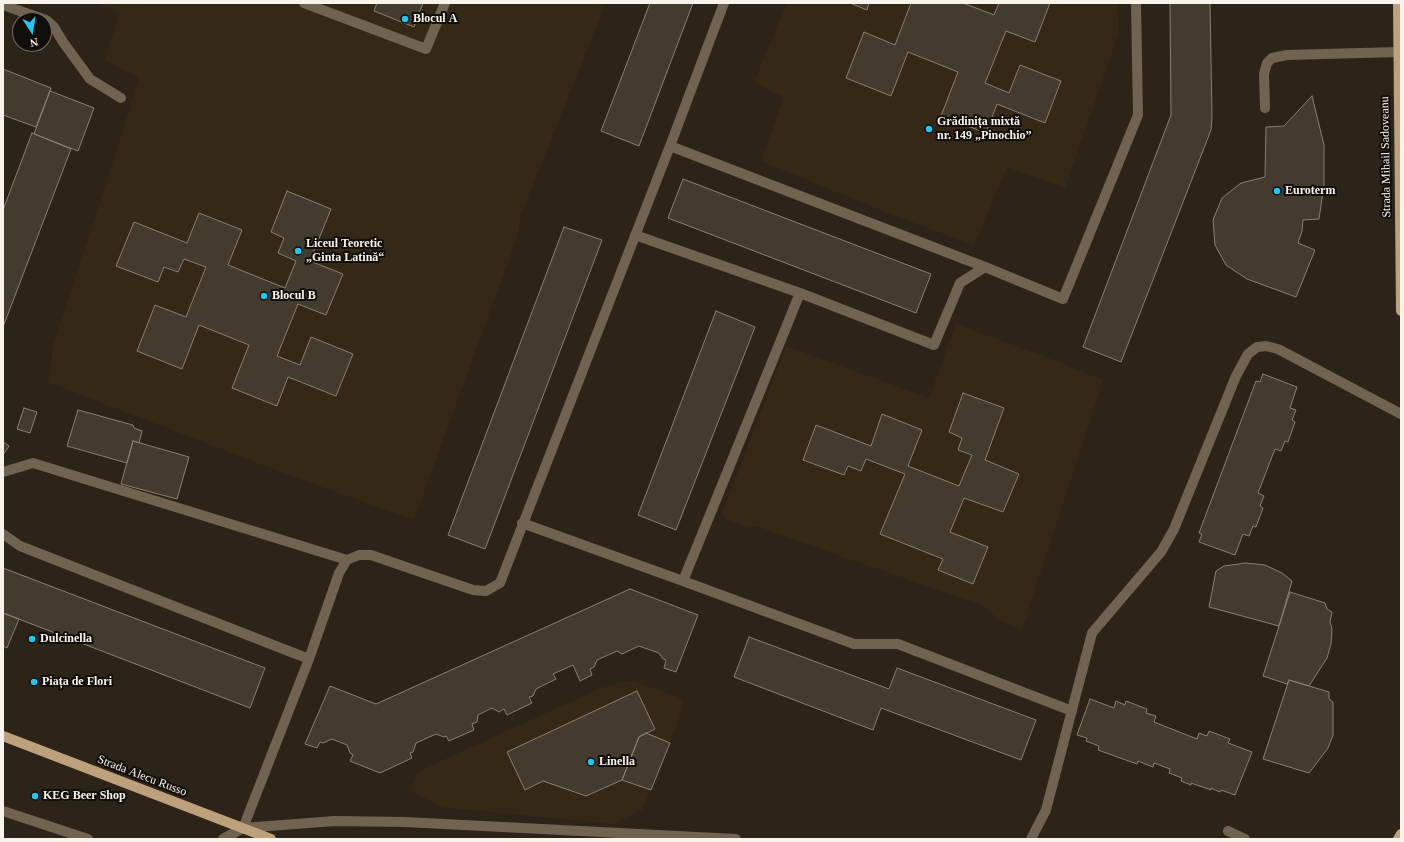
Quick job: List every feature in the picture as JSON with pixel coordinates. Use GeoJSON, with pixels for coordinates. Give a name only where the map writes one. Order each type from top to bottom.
{"type":"FeatureCollection","features":[{"type":"Feature","properties":{"kind":"main road","name":"Strada Mihail Sadoveanu"},"geometry":{"type":"LineString","coordinates":[[1398,3],[1401,312]]}},
{"type":"Feature","properties":{"kind":"main road","name":"Strada Alecu Russo"},"geometry":{"type":"LineString","coordinates":[[3,736],[271,839]]}},
{"type":"Feature","properties":{"kind":"main road"},"geometry":{"type":"LineString","coordinates":[[1398,839],[1401,834]]}},
{"type":"Feature","properties":{"kind":"street"},"geometry":{"type":"LineString","coordinates":[[304,3],[426,50],[445,3]]}},
{"type":"Feature","properties":{"kind":"street"},"geometry":{"type":"LineString","coordinates":[[3,472],[33,463],[347,560],[360,555],[371,555],[473,590],[486,591],[500,583],[724,3]]}},
{"type":"Feature","properties":{"kind":"street"},"geometry":{"type":"LineString","coordinates":[[670,146],[985,268],[1063,300],[1138,115],[1136,3]]}},
{"type":"Feature","properties":{"kind":"street"},"geometry":{"type":"LineString","coordinates":[[3,5],[46,20],[54,27],[90,79],[122,98]]}},
{"type":"Feature","properties":{"kind":"street"},"geometry":{"type":"LineString","coordinates":[[1265,108],[1264,74],[1267,63],[1272,58],[1286,55],[1398,52]]}},
{"type":"Feature","properties":{"kind":"street"},"geometry":{"type":"LineString","coordinates":[[635,235],[800,293],[934,345],[960,283],[985,268]]}},
{"type":"Feature","properties":{"kind":"street"},"geometry":{"type":"LineString","coordinates":[[683,581],[800,293]]}},
{"type":"Feature","properties":{"kind":"street"},"geometry":{"type":"LineString","coordinates":[[1031,839],[1046,810],[1092,633],[1161,552],[1174,529],[1236,376],[1248,354],[1257,347],[1266,346],[1278,349],[1401,414]]}},
{"type":"Feature","properties":{"kind":"street"},"geometry":{"type":"LineString","coordinates":[[522,523],[854,644],[898,644],[1072,711]]}},
{"type":"Feature","properties":{"kind":"street"},"geometry":{"type":"LineString","coordinates":[[3,534],[20,546],[309,659]]}},
{"type":"Feature","properties":{"kind":"street"},"geometry":{"type":"LineString","coordinates":[[243,828],[309,659],[340,573],[347,560]]}},
{"type":"Feature","properties":{"kind":"street"},"geometry":{"type":"LineString","coordinates":[[3,811],[88,839]]}},
{"type":"Feature","properties":{"kind":"street"},"geometry":{"type":"LineString","coordinates":[[223,839],[243,828],[335,821],[405,822],[736,839]]}},
{"type":"Feature","properties":{"kind":"street"},"geometry":{"type":"LineString","coordinates":[[1228,831],[1246,839]]}},
{"type":"Feature","properties":{"kind":"shaded area","name":"Liceul Teoretic „Ginta Latină“"},"geometry":{"type":"Polygon","coordinates":[[[101,3],[606,3],[520,217],[519,232],[414,520],[281,472],[48,382],[54,342],[139,78],[105,60],[120,13],[100,5],[101,3]]]}},
{"type":"Feature","properties":{"kind":"shaded area","name":"Grădinița mixtă nr. 149 „Pinochio”"},"geometry":{"type":"Polygon","coordinates":[[[787,3],[1118,3],[1119,32],[1065,188],[1007,167],[974,245],[890,214],[761,161],[784,97],[754,82],[787,3]]]}},
{"type":"Feature","properties":{"kind":"shaded area"},"geometry":{"type":"Polygon","coordinates":[[[956,324],[1036,353],[1103,380],[1022,630],[1000,620],[983,606],[756,526],[750,528],[728,520],[722,514],[786,346],[929,398],[956,324]]]}},
{"type":"Feature","properties":{"kind":"shaded area"},"geometry":{"type":"Polygon","coordinates":[[[633,681],[678,697],[683,702],[676,727],[642,810],[613,824],[440,807],[411,790],[417,772],[601,688],[633,681]]]}},
{"type":"Feature","properties":{"kind":"building","name":"Blocul A"},"geometry":{"type":"Polygon","coordinates":[[[377,3],[423,3],[414,27],[374,11],[377,3]]]}},
{"type":"Feature","properties":{"kind":"building"},"geometry":{"type":"Polygon","coordinates":[[[650,3],[693,3],[639,146],[601,131],[650,3]]]}},
{"type":"Feature","properties":{"kind":"building"},"geometry":{"type":"Polygon","coordinates":[[[850,3],[869,3],[867,10],[850,3]]]}},
{"type":"Feature","properties":{"kind":"building"},"geometry":{"type":"Polygon","coordinates":[[[911,3],[963,3],[994,15],[999,3],[1050,3],[1035,42],[1006,31],[985,83],[1009,93],[1020,65],[1061,81],[1045,123],[997,104],[986,133],[941,116],[958,72],[908,52],[891,96],[846,78],[864,32],[895,45],[911,3]]]}},
{"type":"Feature","properties":{"kind":"building"},"geometry":{"type":"Polygon","coordinates":[[[1170,3],[1210,3],[1211,130],[1121,362],[1083,347],[1171,115],[1170,3]]]}},
{"type":"Feature","properties":{"kind":"building"},"geometry":{"type":"Polygon","coordinates":[[[3,69],[51,88],[36,127],[3,115],[3,69]]]}},
{"type":"Feature","properties":{"kind":"building"},"geometry":{"type":"Polygon","coordinates":[[[50,91],[94,108],[78,151],[34,134],[50,91]]]}},
{"type":"Feature","properties":{"kind":"building","name":"Euroterm"},"geometry":{"type":"Polygon","coordinates":[[[1312,96],[1324,145],[1324,184],[1319,219],[1303,220],[1302,231],[1298,243],[1315,250],[1296,297],[1247,279],[1226,265],[1215,245],[1213,220],[1222,198],[1241,183],[1265,177],[1266,127],[1284,126],[1312,96]]]}},
{"type":"Feature","properties":{"kind":"building"},"geometry":{"type":"Polygon","coordinates":[[[32,133],[71,149],[3,327],[3,210],[32,133]]]}},
{"type":"Feature","properties":{"kind":"building"},"geometry":{"type":"Polygon","coordinates":[[[683,179],[931,274],[916,313],[668,218],[683,179]]]}},
{"type":"Feature","properties":{"kind":"building","name":"Blocul B"},"geometry":{"type":"Polygon","coordinates":[[[287,191],[331,209],[310,261],[343,274],[326,315],[298,304],[277,356],[300,365],[311,337],[353,354],[336,396],[288,377],[277,406],[232,388],[249,345],[199,325],[182,369],[137,351],[155,305],[186,317],[206,267],[184,259],[178,272],[164,267],[158,282],[116,266],[134,222],[187,243],[199,213],[242,230],[228,265],[285,288],[296,261],[278,253],[284,238],[271,232],[287,191]]]}},
{"type":"Feature","properties":{"kind":"building"},"geometry":{"type":"Polygon","coordinates":[[[564,227],[602,240],[485,549],[448,535],[564,227]]]}},
{"type":"Feature","properties":{"kind":"building"},"geometry":{"type":"Polygon","coordinates":[[[716,311],[755,327],[676,530],[638,515],[716,311]]]}},
{"type":"Feature","properties":{"kind":"building"},"geometry":{"type":"Polygon","coordinates":[[[1263,374],[1297,387],[1290,408],[1296,410],[1292,420],[1295,422],[1288,442],[1285,441],[1281,451],[1275,449],[1258,493],[1264,496],[1260,506],[1263,508],[1256,527],[1253,526],[1249,536],[1243,534],[1235,555],[1199,542],[1202,534],[1199,533],[1256,381],[1260,382],[1263,374]]]}},
{"type":"Feature","properties":{"kind":"building"},"geometry":{"type":"Polygon","coordinates":[[[963,393],[1004,408],[985,460],[1019,474],[1003,512],[964,498],[950,532],[988,547],[973,584],[938,570],[943,559],[880,534],[905,474],[866,459],[861,471],[848,466],[844,475],[803,460],[816,425],[871,446],[882,414],[922,430],[908,466],[959,486],[972,455],[958,450],[962,438],[949,432],[963,393]]]}},
{"type":"Feature","properties":{"kind":"building"},"geometry":{"type":"Polygon","coordinates":[[[24,408],[37,412],[30,433],[17,429],[24,408]]]}},
{"type":"Feature","properties":{"kind":"building"},"geometry":{"type":"Polygon","coordinates":[[[78,410],[133,425],[134,428],[142,431],[139,443],[133,441],[127,463],[67,446],[78,410]]]}},
{"type":"Feature","properties":{"kind":"building"},"geometry":{"type":"Polygon","coordinates":[[[133,441],[189,457],[177,499],[121,484],[133,441]]]}},
{"type":"Feature","properties":{"kind":"building"},"geometry":{"type":"Polygon","coordinates":[[[3,442],[9,446],[3,455],[3,442]]]}},
{"type":"Feature","properties":{"kind":"building"},"geometry":{"type":"Polygon","coordinates":[[[1246,563],[1265,565],[1282,573],[1292,581],[1279,626],[1209,607],[1216,571],[1224,566],[1246,563]]]}},
{"type":"Feature","properties":{"kind":"building"},"geometry":{"type":"Polygon","coordinates":[[[3,568],[265,668],[250,708],[3,613],[3,568]]]}},
{"type":"Feature","properties":{"kind":"building"},"geometry":{"type":"Polygon","coordinates":[[[630,589],[698,615],[676,672],[664,668],[666,660],[663,659],[659,653],[639,646],[622,654],[617,651],[597,660],[594,667],[590,669],[592,675],[580,681],[573,665],[553,674],[556,679],[536,689],[533,696],[529,697],[532,703],[507,715],[504,709],[499,712],[492,708],[478,715],[477,722],[472,724],[474,730],[449,741],[446,736],[444,737],[436,734],[416,743],[413,752],[410,753],[412,758],[380,773],[350,761],[353,755],[350,753],[347,745],[332,739],[323,743],[320,742],[317,748],[305,744],[330,686],[376,704],[630,589]]]}},
{"type":"Feature","properties":{"kind":"building"},"geometry":{"type":"Polygon","coordinates":[[[1290,592],[1325,603],[1327,609],[1332,612],[1330,622],[1332,629],[1331,644],[1327,658],[1309,686],[1289,680],[1287,684],[1263,676],[1290,592]]]}},
{"type":"Feature","properties":{"kind":"building"},"geometry":{"type":"Polygon","coordinates":[[[3,613],[19,619],[7,648],[3,646],[3,613]]]}},
{"type":"Feature","properties":{"kind":"building"},"geometry":{"type":"Polygon","coordinates":[[[749,637],[889,689],[897,668],[1036,720],[1021,760],[881,708],[873,730],[734,677],[749,637]]]}},
{"type":"Feature","properties":{"kind":"building"},"geometry":{"type":"Polygon","coordinates":[[[1289,680],[1329,692],[1329,699],[1333,702],[1333,735],[1328,748],[1309,773],[1263,759],[1289,680]]]}},
{"type":"Feature","properties":{"kind":"building"},"geometry":{"type":"Polygon","coordinates":[[[637,691],[655,729],[639,737],[622,780],[586,796],[543,781],[525,790],[507,752],[637,691]]]}},
{"type":"Feature","properties":{"kind":"building"},"geometry":{"type":"Polygon","coordinates":[[[1090,699],[1114,708],[1116,701],[1125,705],[1126,701],[1147,709],[1146,713],[1156,716],[1154,722],[1197,739],[1199,733],[1207,736],[1209,731],[1230,739],[1228,743],[1252,752],[1235,795],[1221,790],[1220,792],[1211,788],[1211,790],[1191,783],[1191,785],[1181,781],[1182,778],[1169,773],[1170,769],[1154,763],[1153,767],[1138,761],[1137,764],[1098,750],[1099,746],[1086,741],[1087,738],[1077,735],[1090,699]]]}},
{"type":"Feature","properties":{"kind":"building"},"geometry":{"type":"Polygon","coordinates":[[[646,733],[670,743],[651,790],[622,780],[639,737],[646,733]]]}},
{"type":"Feature","properties":{"kind":"place","name":"Blocul A"},"geometry":{"type":"Point","coordinates":[405,19]}},
{"type":"Feature","properties":{"kind":"place","name":"Grădinița mixtă nr. 149 „Pinochio”"},"geometry":{"type":"Point","coordinates":[929,129]}},
{"type":"Feature","properties":{"kind":"place","name":"Euroterm"},"geometry":{"type":"Point","coordinates":[1277,191]}},
{"type":"Feature","properties":{"kind":"place","name":"Liceul Teoretic „Ginta Latină“"},"geometry":{"type":"Point","coordinates":[298,251]}},
{"type":"Feature","properties":{"kind":"place","name":"Blocul B"},"geometry":{"type":"Point","coordinates":[264,296]}},
{"type":"Feature","properties":{"kind":"place","name":"Dulcinella"},"geometry":{"type":"Point","coordinates":[32,639]}},
{"type":"Feature","properties":{"kind":"place","name":"Piața de Flori"},"geometry":{"type":"Point","coordinates":[34,682]}},
{"type":"Feature","properties":{"kind":"place","name":"Linella"},"geometry":{"type":"Point","coordinates":[591,762]}},
{"type":"Feature","properties":{"kind":"place","name":"KEG Beer Shop"},"geometry":{"type":"Point","coordinates":[35,796]}}]}
